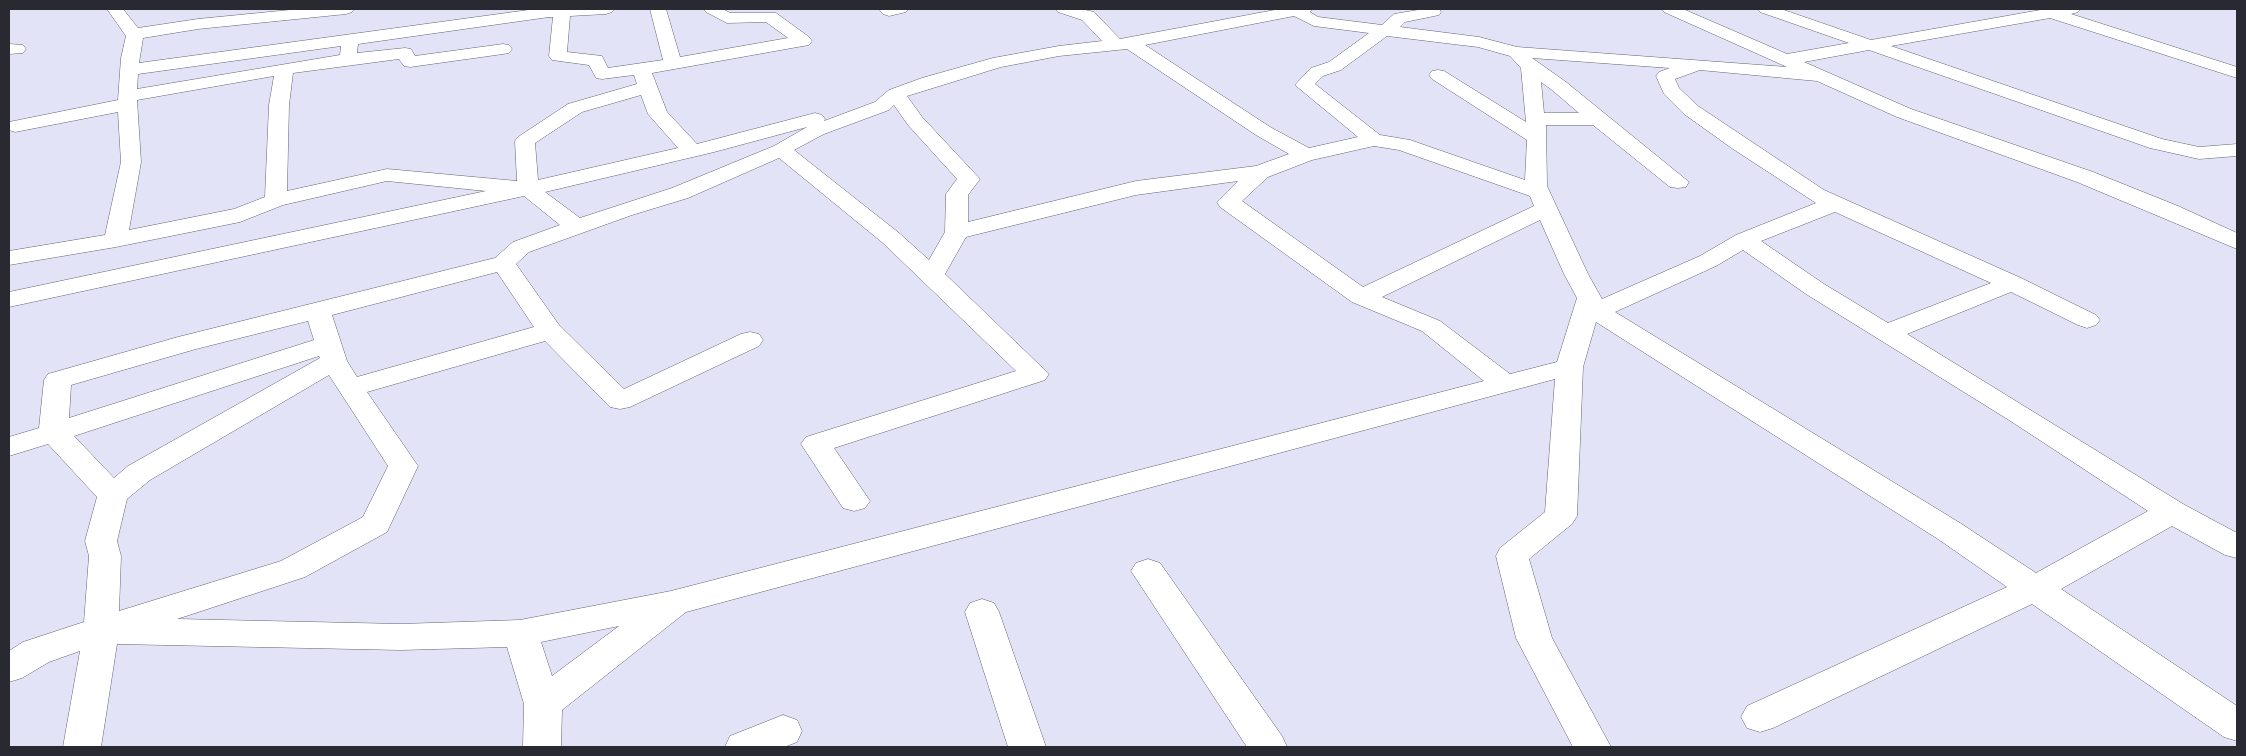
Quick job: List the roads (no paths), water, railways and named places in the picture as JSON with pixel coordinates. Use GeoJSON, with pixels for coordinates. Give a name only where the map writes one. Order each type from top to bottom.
{"type":"FeatureCollection","features":[{"type":"Feature","properties":{"kind":"street"},"geometry":{"type":"LineString","coordinates":[[115,9],[134,34],[128,100],[131,162],[116,240]]}},
{"type":"Feature","properties":{"kind":"street"},"geometry":{"type":"LineString","coordinates":[[198,24],[242,9]]}},
{"type":"Feature","properties":{"kind":"street"},"geometry":{"type":"LineString","coordinates":[[134,34],[198,24],[346,9]]}},
{"type":"Feature","properties":{"kind":"street"},"geometry":{"type":"LineString","coordinates":[[130,70],[554,11],[606,9]]}},
{"type":"Feature","properties":{"kind":"street"},"geometry":{"type":"LineString","coordinates":[[658,9],[674,64]]}},
{"type":"Feature","properties":{"kind":"street"},"geometry":{"type":"LineString","coordinates":[[528,189],[525,140],[575,108],[674,64],[803,41],[770,17],[727,18],[712,9]]}},
{"type":"Feature","properties":{"kind":"street"},"geometry":{"type":"LineString","coordinates":[[887,9],[900,9]]}},
{"type":"Feature","properties":{"kind":"street"},"geometry":{"type":"LineString","coordinates":[[1064,9],[1088,16],[1123,43],[1263,131],[1306,155]]}},
{"type":"Feature","properties":{"kind":"street"},"geometry":{"type":"LineString","coordinates":[[1670,9],[1904,113],[2085,177],[2170,211],[2237,242]]}},
{"type":"Feature","properties":{"kind":"street"},"geometry":{"type":"LineString","coordinates":[[1766,9],[2158,144],[2199,153],[2237,150]]}},
{"type":"Feature","properties":{"kind":"street"},"geometry":{"type":"LineString","coordinates":[[1786,60],[2072,9]]}},
{"type":"Feature","properties":{"kind":"street"},"geometry":{"type":"LineString","coordinates":[[113,495],[53,432],[58,380],[187,343],[318,311],[503,262],[521,248],[577,227],[680,194],[781,150],[817,130],[929,82],[999,62],[1059,51],[1123,43],[1301,10],[1314,21],[1479,42],[1523,60],[1559,86],[1678,182]]}},
{"type":"Feature","properties":{"kind":"street"},"geometry":{"type":"LineString","coordinates":[[554,11],[561,33],[558,56],[596,60],[602,74],[645,78]]}},
{"type":"Feature","properties":{"kind":"street"},"geometry":{"type":"LineString","coordinates":[[1374,140],[1304,85],[1317,72],[1340,62],[1392,26],[1400,18],[1431,11],[1473,32],[1479,42]]}},
{"type":"Feature","properties":{"kind":"street"},"geometry":{"type":"LineString","coordinates":[[2050,13],[2237,74]]}},
{"type":"Feature","properties":{"kind":"street"},"geometry":{"type":"LineString","coordinates":[[348,60],[350,40]]}},
{"type":"Feature","properties":{"kind":"street"},"geometry":{"type":"LineString","coordinates":[[11,122],[128,100],[242,75],[405,53],[410,62],[503,49]]}},
{"type":"Feature","properties":{"kind":"street"},"geometry":{"type":"LineString","coordinates":[[242,75],[263,51]]}},
{"type":"Feature","properties":{"kind":"street"},"geometry":{"type":"LineString","coordinates":[[1523,60],[1699,65],[1821,76]]}},
{"type":"Feature","properties":{"kind":"street"},"geometry":{"type":"LineString","coordinates":[[1523,60],[1536,128],[1536,186],[1576,274],[1590,298],[1591,314],[1569,367],[1561,516],[1512,556],[1534,638],[1592,747]]}},
{"type":"Feature","properties":{"kind":"street"},"geometry":{"type":"LineString","coordinates":[[1699,65],[1666,76],[1671,90],[1691,110],[1816,195],[2012,283],[2087,320]]}},
{"type":"Feature","properties":{"kind":"street"},"geometry":{"type":"LineString","coordinates":[[276,200],[279,105],[284,70]]}},
{"type":"Feature","properties":{"kind":"street"},"geometry":{"type":"LineString","coordinates":[[1438,75],[1536,128],[1598,119]]}},
{"type":"Feature","properties":{"kind":"street"},"geometry":{"type":"LineString","coordinates":[[645,78],[658,114],[692,150]]}},
{"type":"Feature","properties":{"kind":"street"},"geometry":{"type":"LineString","coordinates":[[9,300],[528,189],[714,146],[889,100]]}},
{"type":"Feature","properties":{"kind":"street"},"geometry":{"type":"LineString","coordinates":[[889,100],[915,121],[969,179],[957,194],[957,232],[932,275]]}},
{"type":"Feature","properties":{"kind":"street"},"geometry":{"type":"LineString","coordinates":[[957,232],[1136,188],[1260,172],[1306,155],[1374,140],[1403,144],[1542,200]]}},
{"type":"Feature","properties":{"kind":"street"},"geometry":{"type":"LineString","coordinates":[[781,150],[891,238],[1035,374],[816,444],[854,501]]}},
{"type":"Feature","properties":{"kind":"street"},"geometry":{"type":"LineString","coordinates":[[1260,172],[1228,202],[1361,297],[1431,326],[1506,384]]}},
{"type":"Feature","properties":{"kind":"street"},"geometry":{"type":"LineString","coordinates":[[9,258],[116,240],[240,215],[276,200],[387,174],[528,189],[577,227]]}},
{"type":"Feature","properties":{"kind":"street"},"geometry":{"type":"LineString","coordinates":[[1361,297],[1542,200]]}},
{"type":"Feature","properties":{"kind":"street"},"geometry":{"type":"LineString","coordinates":[[1591,314],[1708,261],[1744,240],[1837,203]]}},
{"type":"Feature","properties":{"kind":"street"},"geometry":{"type":"LineString","coordinates":[[1744,240],[1815,289],[2019,414],[2172,512],[2237,547]]}},
{"type":"Feature","properties":{"kind":"street"},"geometry":{"type":"LineString","coordinates":[[503,262],[550,330],[620,401],[750,340]]}},
{"type":"Feature","properties":{"kind":"street"},"geometry":{"type":"LineString","coordinates":[[1886,333],[2012,283]]}},
{"type":"Feature","properties":{"kind":"street"},"geometry":{"type":"LineString","coordinates":[[9,660],[293,569],[376,524],[403,466],[350,388],[332,352],[318,311]]}},
{"type":"Feature","properties":{"kind":"street"},"geometry":{"type":"LineString","coordinates":[[1591,314],[1941,526],[2237,726]]}},
{"type":"Feature","properties":{"kind":"street"},"geometry":{"type":"LineString","coordinates":[[350,388],[550,330]]}},
{"type":"Feature","properties":{"kind":"street"},"geometry":{"type":"LineString","coordinates":[[9,447],[53,432],[332,352]]}},
{"type":"Feature","properties":{"kind":"street"},"geometry":{"type":"LineString","coordinates":[[82,747],[102,630],[105,556],[102,541],[105,520],[113,495],[139,473],[332,352]]}},
{"type":"Feature","properties":{"kind":"street"},"geometry":{"type":"LineString","coordinates":[[9,668],[36,652],[102,630],[401,637],[520,633],[675,602],[1569,367]]}},
{"type":"Feature","properties":{"kind":"street"},"geometry":{"type":"LineString","coordinates":[[1760,717],[2034,589],[2172,512]]}},
{"type":"Feature","properties":{"kind":"street"},"geometry":{"type":"LineString","coordinates":[[1148,571],[1268,747]]}},
{"type":"Feature","properties":{"kind":"street"},"geometry":{"type":"LineString","coordinates":[[543,704],[675,602]]}},
{"type":"Feature","properties":{"kind":"street"},"geometry":{"type":"LineString","coordinates":[[982,612],[1027,747]]}},
{"type":"Feature","properties":{"kind":"street"},"geometry":{"type":"LineString","coordinates":[[520,633],[543,704],[542,747]]}},
{"type":"Feature","properties":{"kind":"street"},"geometry":{"type":"LineString","coordinates":[[744,747],[783,731]]}}]}
